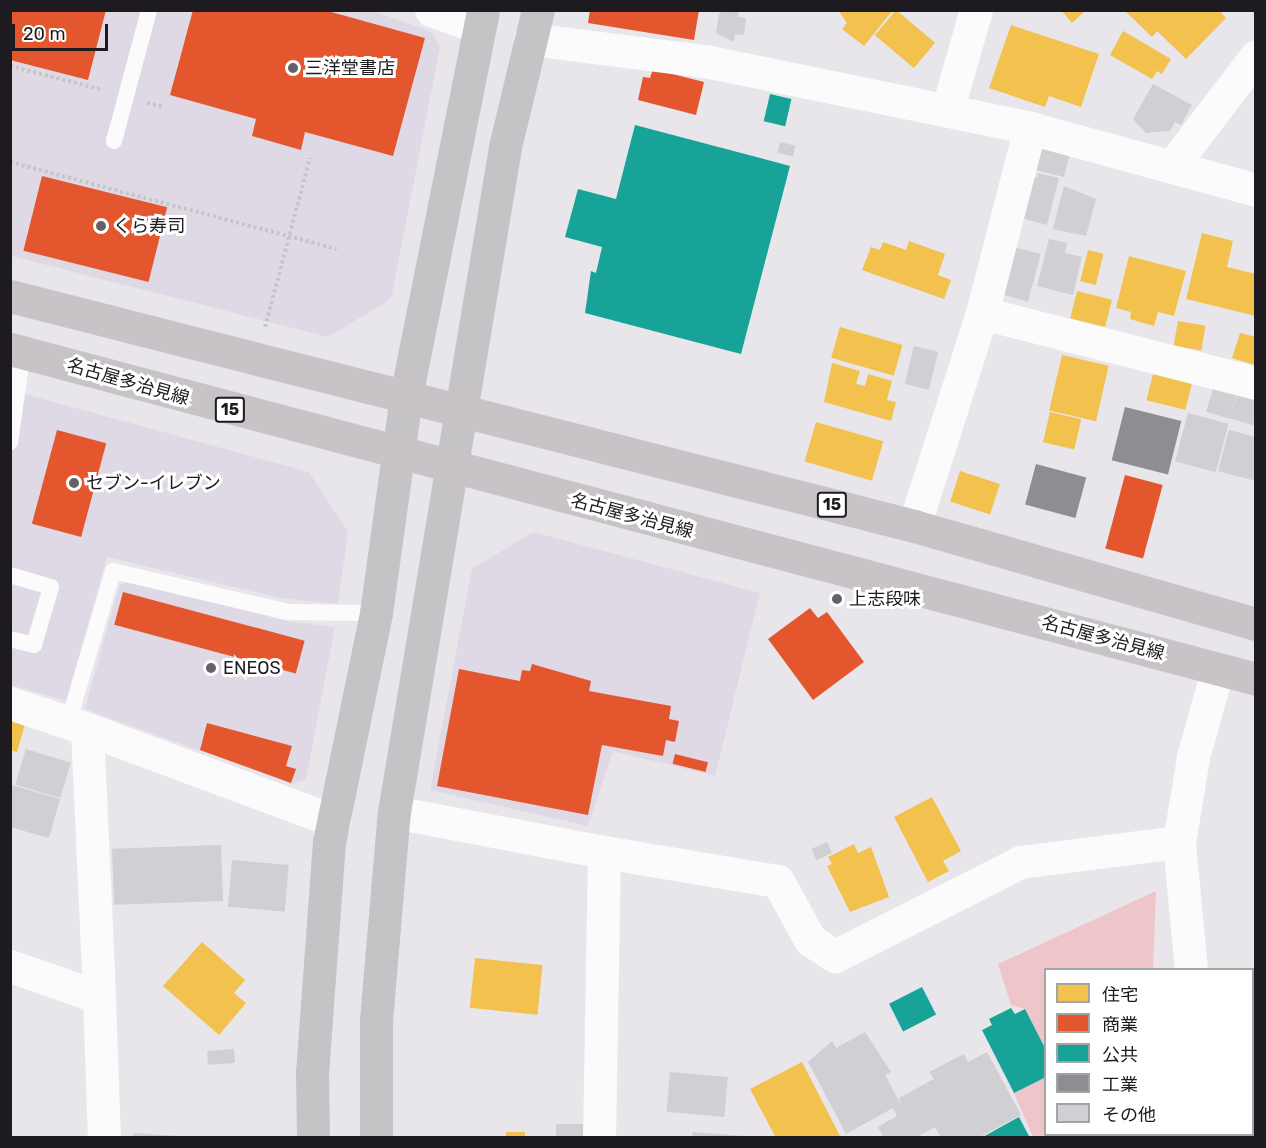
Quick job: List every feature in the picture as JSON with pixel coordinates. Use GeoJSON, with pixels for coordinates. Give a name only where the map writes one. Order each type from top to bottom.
{"type":"FeatureCollection","features":[{"type":"Feature","properties":{"kind":"main road","name":"15"},"geometry":{"type":"LineString","coordinates":[[10,296],[914,526],[1256,624]]}},
{"type":"Feature","properties":{"kind":"main road","name":"名古屋多治見線"},"geometry":{"type":"LineString","coordinates":[[17,350],[451,468],[1256,679]]}},
{"type":"Feature","properties":{"kind":"street"},"geometry":{"type":"LineString","coordinates":[[314,1137],[317,983],[334,821],[376,613],[400,453],[406,396],[480,19],[431,10]]}},
{"type":"Feature","properties":{"kind":"street"},"geometry":{"type":"LineString","coordinates":[[946,111],[976,10]]}},
{"type":"Feature","properties":{"kind":"street"},"geometry":{"type":"LineString","coordinates":[[376,1137],[376,1020],[394,812],[505,147],[534,25],[1030,128],[1256,190]]}},
{"type":"Feature","properties":{"kind":"street"},"geometry":{"type":"LineString","coordinates":[[1172,166],[1256,56]]}},
{"type":"Feature","properties":{"kind":"street"},"geometry":{"type":"LineString","coordinates":[[914,526],[982,313],[1030,128]]}},
{"type":"Feature","properties":{"kind":"street"},"geometry":{"type":"LineString","coordinates":[[982,313],[1256,383]]}},
{"type":"Feature","properties":{"kind":"street"},"geometry":{"type":"LineString","coordinates":[[1191,968],[1179,842],[1194,757],[1218,668]]}},
{"type":"Feature","properties":{"kind":"street"},"geometry":{"type":"LineString","coordinates":[[10,703],[78,725],[334,821]]}},
{"type":"Feature","properties":{"kind":"street"},"geometry":{"type":"LineString","coordinates":[[78,725],[99,998],[104,1137]]}},
{"type":"Feature","properties":{"kind":"street"},"geometry":{"type":"LineString","coordinates":[[394,812],[604,852],[778,881],[810,940],[835,956],[1020,862],[1179,842]]}},
{"type":"Feature","properties":{"kind":"street"},"geometry":{"type":"LineString","coordinates":[[598,1137],[604,852]]}},
{"type":"Feature","properties":{"kind":"street"},"geometry":{"type":"LineString","coordinates":[[10,966],[99,998]]}},
{"type":"Feature","properties":{"kind":"lane"},"geometry":{"type":"LineString","coordinates":[[114,141],[149,10]]}},
{"type":"Feature","properties":{"kind":"lane"},"geometry":{"type":"LineString","coordinates":[[10,382],[17,350]]}},
{"type":"Feature","properties":{"kind":"lane"},"geometry":{"type":"LineString","coordinates":[[10,442],[17,350]]}},
{"type":"Feature","properties":{"kind":"lane"},"geometry":{"type":"LineString","coordinates":[[78,725],[113,571],[288,612],[376,613]]}},
{"type":"Feature","properties":{"kind":"lane"},"geometry":{"type":"LineString","coordinates":[[10,575],[51,586],[34,645],[10,639]]}},
{"type":"Feature","properties":{"kind":"path"},"geometry":{"type":"LineString","coordinates":[[10,66],[164,107]]}},
{"type":"Feature","properties":{"kind":"path"},"geometry":{"type":"LineString","coordinates":[[264,331],[310,158]]}},
{"type":"Feature","properties":{"kind":"path"},"geometry":{"type":"LineString","coordinates":[[10,162],[337,249]]}},
{"type":"Feature","properties":{"kind":"shaded area"},"geometry":{"type":"Polygon","coordinates":[[[370,10],[432,32],[440,47],[391,299],[328,337],[11,256],[10,11],[370,10]]]}},
{"type":"Feature","properties":{"kind":"shaded area"},"geometry":{"type":"Polygon","coordinates":[[[10,390],[309,472],[348,532],[338,604],[280,598],[107,557],[66,701],[11,685],[10,390]]]}},
{"type":"Feature","properties":{"kind":"shaded area"},"geometry":{"type":"Polygon","coordinates":[[[533,532],[760,593],[715,776],[613,751],[588,826],[430,790],[472,569],[533,532]]]}},
{"type":"Feature","properties":{"kind":"shaded area","name":"ENEOS"},"geometry":{"type":"Polygon","coordinates":[[[129,581],[286,621],[335,627],[306,779],[292,784],[85,709],[119,586],[129,581]]]}},
{"type":"Feature","properties":{"kind":"shaded area"},"geometry":{"type":"Polygon","coordinates":[[[1156,891],[1153,968],[1044,968],[1044,1048],[1025,1009],[1011,1005],[998,964],[1156,891]]]}},
{"type":"Feature","properties":{"kind":"shaded area"},"geometry":{"type":"Polygon","coordinates":[[[1044,1078],[1044,1136],[1207,1137],[1033,1137],[1014,1093],[1044,1078]]]}},
{"type":"Feature","properties":{"kind":"building: 住宅"},"geometry":{"type":"Polygon","coordinates":[[[838,10],[893,10],[864,46],[842,29],[847,23],[838,10]]]}},
{"type":"Feature","properties":{"kind":"building: 住宅"},"geometry":{"type":"Polygon","coordinates":[[[896,10],[935,43],[914,68],[875,35],[896,10]]]}},
{"type":"Feature","properties":{"kind":"building: 住宅"},"geometry":{"type":"Polygon","coordinates":[[[1061,10],[1086,10],[1072,23],[1061,10]]]}},
{"type":"Feature","properties":{"kind":"building: 住宅"},"geometry":{"type":"Polygon","coordinates":[[[1124,10],[1219,10],[1226,18],[1186,59],[1157,31],[1152,37],[1124,10]]]}},
{"type":"Feature","properties":{"kind":"building: 住宅"},"geometry":{"type":"Polygon","coordinates":[[[1011,25],[1099,54],[1081,107],[1049,96],[1045,107],[989,88],[1011,25]]]}},
{"type":"Feature","properties":{"kind":"building: 住宅"},"geometry":{"type":"Polygon","coordinates":[[[1123,31],[1171,59],[1162,74],[1157,71],[1152,79],[1110,55],[1123,31]]]}},
{"type":"Feature","properties":{"kind":"building: 住宅"},"geometry":{"type":"Polygon","coordinates":[[[1202,233],[1233,241],[1227,267],[1256,274],[1256,316],[1186,299],[1202,233]]]}},
{"type":"Feature","properties":{"kind":"building: 住宅"},"geometry":{"type":"Polygon","coordinates":[[[909,241],[945,254],[938,275],[951,280],[944,299],[862,270],[871,247],[880,250],[883,242],[906,250],[909,241]]]}},
{"type":"Feature","properties":{"kind":"building: 住宅"},"geometry":{"type":"Polygon","coordinates":[[[1088,250],[1104,254],[1096,285],[1080,281],[1088,250]]]}},
{"type":"Feature","properties":{"kind":"building: 住宅"},"geometry":{"type":"Polygon","coordinates":[[[1129,256],[1186,271],[1174,316],[1158,312],[1154,326],[1130,319],[1131,312],[1116,308],[1129,256]]]}},
{"type":"Feature","properties":{"kind":"building: 住宅"},"geometry":{"type":"Polygon","coordinates":[[[1077,291],[1112,300],[1105,327],[1070,318],[1077,291]]]}},
{"type":"Feature","properties":{"kind":"building: 住宅"},"geometry":{"type":"Polygon","coordinates":[[[1178,321],[1206,326],[1201,350],[1174,346],[1178,321]]]}},
{"type":"Feature","properties":{"kind":"building: 住宅"},"geometry":{"type":"Polygon","coordinates":[[[840,327],[902,345],[894,376],[831,358],[840,327]]]}},
{"type":"Feature","properties":{"kind":"building: 住宅"},"geometry":{"type":"Polygon","coordinates":[[[1240,333],[1256,337],[1255,365],[1232,358],[1240,333]]]}},
{"type":"Feature","properties":{"kind":"building: 住宅"},"geometry":{"type":"Polygon","coordinates":[[[1062,355],[1109,366],[1096,421],[1049,411],[1062,355]]]}},
{"type":"Feature","properties":{"kind":"building: 住宅"},"geometry":{"type":"Polygon","coordinates":[[[832,363],[860,371],[856,384],[865,386],[868,374],[892,381],[887,400],[896,402],[891,421],[824,402],[832,363]]]}},
{"type":"Feature","properties":{"kind":"building: 住宅"},"geometry":{"type":"Polygon","coordinates":[[[1153,374],[1192,384],[1185,410],[1146,400],[1153,374]]]}},
{"type":"Feature","properties":{"kind":"building: 住宅"},"geometry":{"type":"Polygon","coordinates":[[[1050,412],[1081,419],[1074,449],[1043,442],[1050,412]]]}},
{"type":"Feature","properties":{"kind":"building: 住宅"},"geometry":{"type":"Polygon","coordinates":[[[816,422],[883,441],[872,481],[805,461],[816,422]]]}},
{"type":"Feature","properties":{"kind":"building: 住宅"},"geometry":{"type":"Polygon","coordinates":[[[960,471],[1000,484],[990,514],[950,501],[960,471]]]}},
{"type":"Feature","properties":{"kind":"building: 住宅"},"geometry":{"type":"Polygon","coordinates":[[[10,720],[25,724],[17,752],[10,750],[10,720]]]}},
{"type":"Feature","properties":{"kind":"building: 住宅"},"geometry":{"type":"Polygon","coordinates":[[[932,797],[961,851],[943,861],[949,871],[928,882],[894,817],[932,797]]]}},
{"type":"Feature","properties":{"kind":"building: 住宅"},"geometry":{"type":"Polygon","coordinates":[[[854,844],[858,853],[871,847],[889,897],[850,912],[827,866],[832,864],[828,857],[854,844]]]}},
{"type":"Feature","properties":{"kind":"building: 住宅"},"geometry":{"type":"Polygon","coordinates":[[[202,942],[245,980],[234,993],[246,1003],[219,1035],[163,986],[202,942]]]}},
{"type":"Feature","properties":{"kind":"building: 住宅"},"geometry":{"type":"Polygon","coordinates":[[[475,958],[543,965],[537,1015],[470,1008],[475,958]]]}},
{"type":"Feature","properties":{"kind":"building: 住宅"},"geometry":{"type":"Polygon","coordinates":[[[802,1062],[841,1138],[776,1138],[750,1089],[802,1062]]]}},
{"type":"Feature","properties":{"kind":"building: 住宅"},"geometry":{"type":"Polygon","coordinates":[[[506,1132],[525,1132],[525,1138],[506,1138],[506,1132]]]}},
{"type":"Feature","properties":{"kind":"building: 商業"},"geometry":{"type":"Polygon","coordinates":[[[10,10],[106,10],[88,80],[10,60],[10,10]]]}},
{"type":"Feature","properties":{"kind":"building: 商業"},"geometry":{"type":"Polygon","coordinates":[[[193,10],[324,10],[425,38],[393,156],[305,132],[301,150],[252,136],[256,119],[170,95],[193,10]]]}},
{"type":"Feature","properties":{"kind":"building: 商業"},"geometry":{"type":"Polygon","coordinates":[[[590,10],[699,10],[694,40],[588,23],[590,10]]]}},
{"type":"Feature","properties":{"kind":"building: 商業"},"geometry":{"type":"Polygon","coordinates":[[[653,69],[704,82],[696,115],[638,100],[643,77],[650,78],[653,69]]]}},
{"type":"Feature","properties":{"kind":"building: 商業"},"geometry":{"type":"Polygon","coordinates":[[[42,176],[167,207],[149,282],[23,251],[42,176]]]}},
{"type":"Feature","properties":{"kind":"building: 商業"},"geometry":{"type":"Polygon","coordinates":[[[57,430],[106,443],[81,537],[32,524],[57,430]]]}},
{"type":"Feature","properties":{"kind":"building: 商業"},"geometry":{"type":"Polygon","coordinates":[[[1125,475],[1163,485],[1143,559],[1105,548],[1125,475]]]}},
{"type":"Feature","properties":{"kind":"building: 商業"},"geometry":{"type":"Polygon","coordinates":[[[123,592],[305,641],[296,673],[114,625],[123,592]]]}},
{"type":"Feature","properties":{"kind":"building: 商業"},"geometry":{"type":"Polygon","coordinates":[[[810,608],[818,618],[827,612],[864,662],[813,700],[768,639],[810,608]]]}},
{"type":"Feature","properties":{"kind":"building: 商業"},"geometry":{"type":"Polygon","coordinates":[[[532,664],[591,681],[589,691],[671,706],[669,719],[679,721],[675,742],[666,740],[663,756],[602,745],[588,815],[437,786],[459,669],[520,681],[522,670],[530,671],[532,664]]]}},
{"type":"Feature","properties":{"kind":"building: 商業"},"geometry":{"type":"Polygon","coordinates":[[[207,723],[292,746],[286,766],[296,769],[291,783],[200,750],[207,723]]]}},
{"type":"Feature","properties":{"kind":"building: 商業"},"geometry":{"type":"Polygon","coordinates":[[[675,754],[708,762],[706,772],[673,764],[675,754]]]}},
{"type":"Feature","properties":{"kind":"building: 公共"},"geometry":{"type":"Polygon","coordinates":[[[770,94],[791,99],[785,126],[764,121],[770,94]]]}},
{"type":"Feature","properties":{"kind":"building: 公共"},"geometry":{"type":"Polygon","coordinates":[[[635,125],[790,166],[741,354],[585,313],[591,271],[596,273],[602,247],[565,237],[578,189],[616,199],[635,125]]]}},
{"type":"Feature","properties":{"kind":"building: 公共"},"geometry":{"type":"Polygon","coordinates":[[[922,987],[936,1015],[903,1031],[889,1004],[922,987]]]}},
{"type":"Feature","properties":{"kind":"building: 公共"},"geometry":{"type":"Polygon","coordinates":[[[1011,1008],[1015,1014],[1025,1009],[1044,1046],[1044,1078],[1014,1093],[982,1030],[992,1025],[989,1019],[1011,1008]]]}},
{"type":"Feature","properties":{"kind":"building: 公共"},"geometry":{"type":"Polygon","coordinates":[[[1019,1117],[1030,1138],[981,1138],[1019,1117]]]}},
{"type":"Feature","properties":{"kind":"building: 工業"},"geometry":{"type":"Polygon","coordinates":[[[1125,407],[1181,421],[1168,474],[1112,460],[1125,407]]]}},
{"type":"Feature","properties":{"kind":"building: 工業"},"geometry":{"type":"Polygon","coordinates":[[[1036,464],[1086,477],[1075,518],[1025,505],[1036,464]]]}},
{"type":"Feature","properties":{"kind":"building: その他"},"geometry":{"type":"Polygon","coordinates":[[[725,10],[739,10],[738,17],[746,18],[744,35],[735,34],[734,42],[716,33],[719,14],[725,10]]]}},
{"type":"Feature","properties":{"kind":"building: その他"},"geometry":{"type":"Polygon","coordinates":[[[1153,84],[1192,105],[1181,125],[1175,122],[1170,131],[1146,133],[1133,119],[1153,84]]]}},
{"type":"Feature","properties":{"kind":"building: その他"},"geometry":{"type":"Polygon","coordinates":[[[1043,141],[1071,148],[1064,177],[1036,170],[1043,141]]]}},
{"type":"Feature","properties":{"kind":"building: その他"},"geometry":{"type":"Polygon","coordinates":[[[780,142],[796,146],[793,157],[777,153],[780,142]]]}},
{"type":"Feature","properties":{"kind":"building: その他"},"geometry":{"type":"Polygon","coordinates":[[[1038,173],[1059,178],[1047,225],[1015,216],[1026,175],[1037,178],[1038,173]]]}},
{"type":"Feature","properties":{"kind":"building: その他"},"geometry":{"type":"Polygon","coordinates":[[[1064,186],[1096,199],[1086,236],[1053,229],[1064,186]]]}},
{"type":"Feature","properties":{"kind":"building: その他"},"geometry":{"type":"Polygon","coordinates":[[[1049,239],[1067,243],[1065,253],[1082,257],[1073,295],[1037,286],[1049,239]]]}},
{"type":"Feature","properties":{"kind":"building: その他"},"geometry":{"type":"Polygon","coordinates":[[[1003,244],[1041,254],[1028,301],[990,291],[1003,244]]]}},
{"type":"Feature","properties":{"kind":"building: その他"},"geometry":{"type":"Polygon","coordinates":[[[914,346],[938,352],[929,390],[905,384],[914,346]]]}},
{"type":"Feature","properties":{"kind":"building: その他"},"geometry":{"type":"Polygon","coordinates":[[[1214,386],[1237,393],[1229,419],[1206,412],[1214,386]]]}},
{"type":"Feature","properties":{"kind":"building: その他"},"geometry":{"type":"Polygon","coordinates":[[[1238,393],[1256,398],[1256,426],[1229,418],[1238,393]]]}},
{"type":"Feature","properties":{"kind":"building: その他"},"geometry":{"type":"Polygon","coordinates":[[[1188,413],[1229,424],[1216,472],[1175,461],[1188,413]]]}},
{"type":"Feature","properties":{"kind":"building: その他"},"geometry":{"type":"Polygon","coordinates":[[[1229,430],[1256,437],[1256,481],[1218,471],[1229,430]]]}},
{"type":"Feature","properties":{"kind":"building: その他"},"geometry":{"type":"Polygon","coordinates":[[[26,749],[71,763],[60,798],[15,784],[26,749]]]}},
{"type":"Feature","properties":{"kind":"building: その他"},"geometry":{"type":"Polygon","coordinates":[[[12,785],[60,799],[49,838],[10,827],[12,785]]]}},
{"type":"Feature","properties":{"kind":"building: その他"},"geometry":{"type":"Polygon","coordinates":[[[827,842],[832,853],[816,860],[811,849],[827,842]]]}},
{"type":"Feature","properties":{"kind":"building: その他"},"geometry":{"type":"Polygon","coordinates":[[[221,845],[223,901],[114,905],[112,849],[221,845]]]}},
{"type":"Feature","properties":{"kind":"building: その他"},"geometry":{"type":"Polygon","coordinates":[[[232,860],[289,865],[285,912],[228,907],[232,860]]]}},
{"type":"Feature","properties":{"kind":"building: その他"},"geometry":{"type":"Polygon","coordinates":[[[865,1032],[891,1072],[885,1075],[901,1105],[899,1098],[934,1079],[929,1072],[964,1054],[968,1062],[987,1052],[1021,1115],[978,1138],[941,1138],[935,1127],[915,1138],[884,1138],[878,1127],[897,1116],[893,1108],[846,1134],[808,1062],[832,1041],[836,1048],[865,1032]]]}},
{"type":"Feature","properties":{"kind":"building: その他"},"geometry":{"type":"Polygon","coordinates":[[[234,1049],[235,1063],[208,1065],[207,1051],[234,1049]]]}},
{"type":"Feature","properties":{"kind":"building: その他"},"geometry":{"type":"Polygon","coordinates":[[[670,1072],[728,1077],[724,1117],[667,1112],[670,1072]]]}},
{"type":"Feature","properties":{"kind":"building: その他"},"geometry":{"type":"Polygon","coordinates":[[[556,1124],[584,1124],[584,1138],[556,1138],[556,1124]]]}},
{"type":"Feature","properties":{"kind":"building: その他"},"geometry":{"type":"Polygon","coordinates":[[[693,1132],[745,1136],[745,1138],[692,1138],[693,1132]]]}},
{"type":"Feature","properties":{"kind":"building: その他"},"geometry":{"type":"Polygon","coordinates":[[[133,1133],[178,1136],[178,1138],[133,1138],[133,1133]]]}},
{"type":"Feature","properties":{"kind":"place","name":"三洋堂書店"},"geometry":{"type":"Point","coordinates":[293,68]}},
{"type":"Feature","properties":{"kind":"place","name":"くら寿司"},"geometry":{"type":"Point","coordinates":[101,226]}},
{"type":"Feature","properties":{"kind":"place","name":"セブン-イレブン"},"geometry":{"type":"Point","coordinates":[74,483]}},
{"type":"Feature","properties":{"kind":"place","name":"上志段味"},"geometry":{"type":"Point","coordinates":[837,599]}},
{"type":"Feature","properties":{"kind":"place","name":"ENEOS"},"geometry":{"type":"Point","coordinates":[211,668]}}]}
